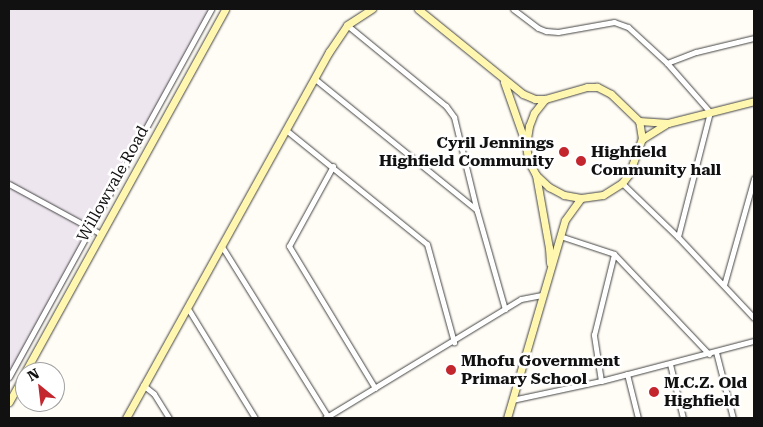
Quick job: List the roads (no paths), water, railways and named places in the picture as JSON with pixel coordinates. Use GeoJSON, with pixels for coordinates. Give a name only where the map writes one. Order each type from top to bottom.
{"type":"FeatureCollection","features":[{"type":"Feature","properties":{"kind":"street"},"geometry":{"type":"LineString","coordinates":[[9,377],[211,9]]}},
{"type":"Feature","properties":{"kind":"street","name":"Willowvale Road"},"geometry":{"type":"LineString","coordinates":[[31,362],[225,9]]}},
{"type":"Feature","properties":{"kind":"street"},"geometry":{"type":"LineString","coordinates":[[126,418],[329,52],[347,25],[372,9]]}},
{"type":"Feature","properties":{"kind":"street"},"geometry":{"type":"LineString","coordinates":[[418,9],[523,94],[535,99],[545,99],[587,87],[597,87],[611,94],[639,121],[642,139],[629,174],[622,183],[603,195],[581,198],[564,195],[549,187],[536,175]]}},
{"type":"Feature","properties":{"kind":"street"},"geometry":{"type":"LineString","coordinates":[[513,9],[538,28],[546,31],[558,32],[614,22],[628,27],[667,63],[710,112]]}},
{"type":"Feature","properties":{"kind":"street"},"geometry":{"type":"LineString","coordinates":[[347,25],[450,111],[456,124],[477,210],[505,308]]}},
{"type":"Feature","properties":{"kind":"street"},"geometry":{"type":"LineString","coordinates":[[667,63],[696,52],[754,38]]}},
{"type":"Feature","properties":{"kind":"street"},"geometry":{"type":"LineString","coordinates":[[502,78],[526,145],[528,160],[536,175],[549,248],[550,269]]}},
{"type":"Feature","properties":{"kind":"street"},"geometry":{"type":"LineString","coordinates":[[315,79],[477,210]]}},
{"type":"Feature","properties":{"kind":"street"},"geometry":{"type":"LineString","coordinates":[[526,145],[534,113],[545,99]]}},
{"type":"Feature","properties":{"kind":"street"},"geometry":{"type":"LineString","coordinates":[[639,121],[668,122],[754,101]]}},
{"type":"Feature","properties":{"kind":"street"},"geometry":{"type":"LineString","coordinates":[[678,237],[710,112]]}},
{"type":"Feature","properties":{"kind":"street"},"geometry":{"type":"LineString","coordinates":[[642,139],[668,122]]}},
{"type":"Feature","properties":{"kind":"street"},"geometry":{"type":"LineString","coordinates":[[286,130],[428,244],[454,342]]}},
{"type":"Feature","properties":{"kind":"street"},"geometry":{"type":"LineString","coordinates":[[333,166],[289,246],[375,388]]}},
{"type":"Feature","properties":{"kind":"street"},"geometry":{"type":"LineString","coordinates":[[724,285],[751,198],[754,178]]}},
{"type":"Feature","properties":{"kind":"street"},"geometry":{"type":"LineString","coordinates":[[622,183],[678,237],[754,318]]}},
{"type":"Feature","properties":{"kind":"street"},"geometry":{"type":"LineString","coordinates":[[9,184],[101,234]]}},
{"type":"Feature","properties":{"kind":"street"},"geometry":{"type":"LineString","coordinates":[[507,418],[560,236],[571,209],[581,198]]}},
{"type":"Feature","properties":{"kind":"street"},"geometry":{"type":"LineString","coordinates":[[560,236],[614,254],[709,354]]}},
{"type":"Feature","properties":{"kind":"street"},"geometry":{"type":"LineString","coordinates":[[221,245],[326,418],[454,342],[505,308],[521,299],[542,295]]}},
{"type":"Feature","properties":{"kind":"street"},"geometry":{"type":"LineString","coordinates":[[601,381],[594,335],[614,254]]}},
{"type":"Feature","properties":{"kind":"street"},"geometry":{"type":"LineString","coordinates":[[187,308],[255,418]]}},
{"type":"Feature","properties":{"kind":"street"},"geometry":{"type":"LineString","coordinates":[[512,400],[601,381],[754,341]]}},
{"type":"Feature","properties":{"kind":"street"},"geometry":{"type":"LineString","coordinates":[[716,352],[733,418]]}},
{"type":"Feature","properties":{"kind":"street"},"geometry":{"type":"LineString","coordinates":[[670,364],[683,418]]}},
{"type":"Feature","properties":{"kind":"street"},"geometry":{"type":"LineString","coordinates":[[627,374],[638,418]]}},
{"type":"Feature","properties":{"kind":"street"},"geometry":{"type":"LineString","coordinates":[[143,385],[154,394],[169,418]]}},
{"type":"Feature","properties":{"kind":"street","name":"Willowvale Road"},"geometry":{"type":"LineString","coordinates":[[9,402],[15,391]]}},
{"type":"Feature","properties":{"kind":"place","name":"Cyril Jennings Highfield Community"},"geometry":{"type":"Point","coordinates":[564,152]}},
{"type":"Feature","properties":{"kind":"place","name":"Highfield Community hall"},"geometry":{"type":"Point","coordinates":[581,161]}},
{"type":"Feature","properties":{"kind":"place","name":"Mhofu Government Primary School"},"geometry":{"type":"Point","coordinates":[451,370]}},
{"type":"Feature","properties":{"kind":"place","name":"M.C.Z. Old Highfield"},"geometry":{"type":"Point","coordinates":[654,392]}}]}
